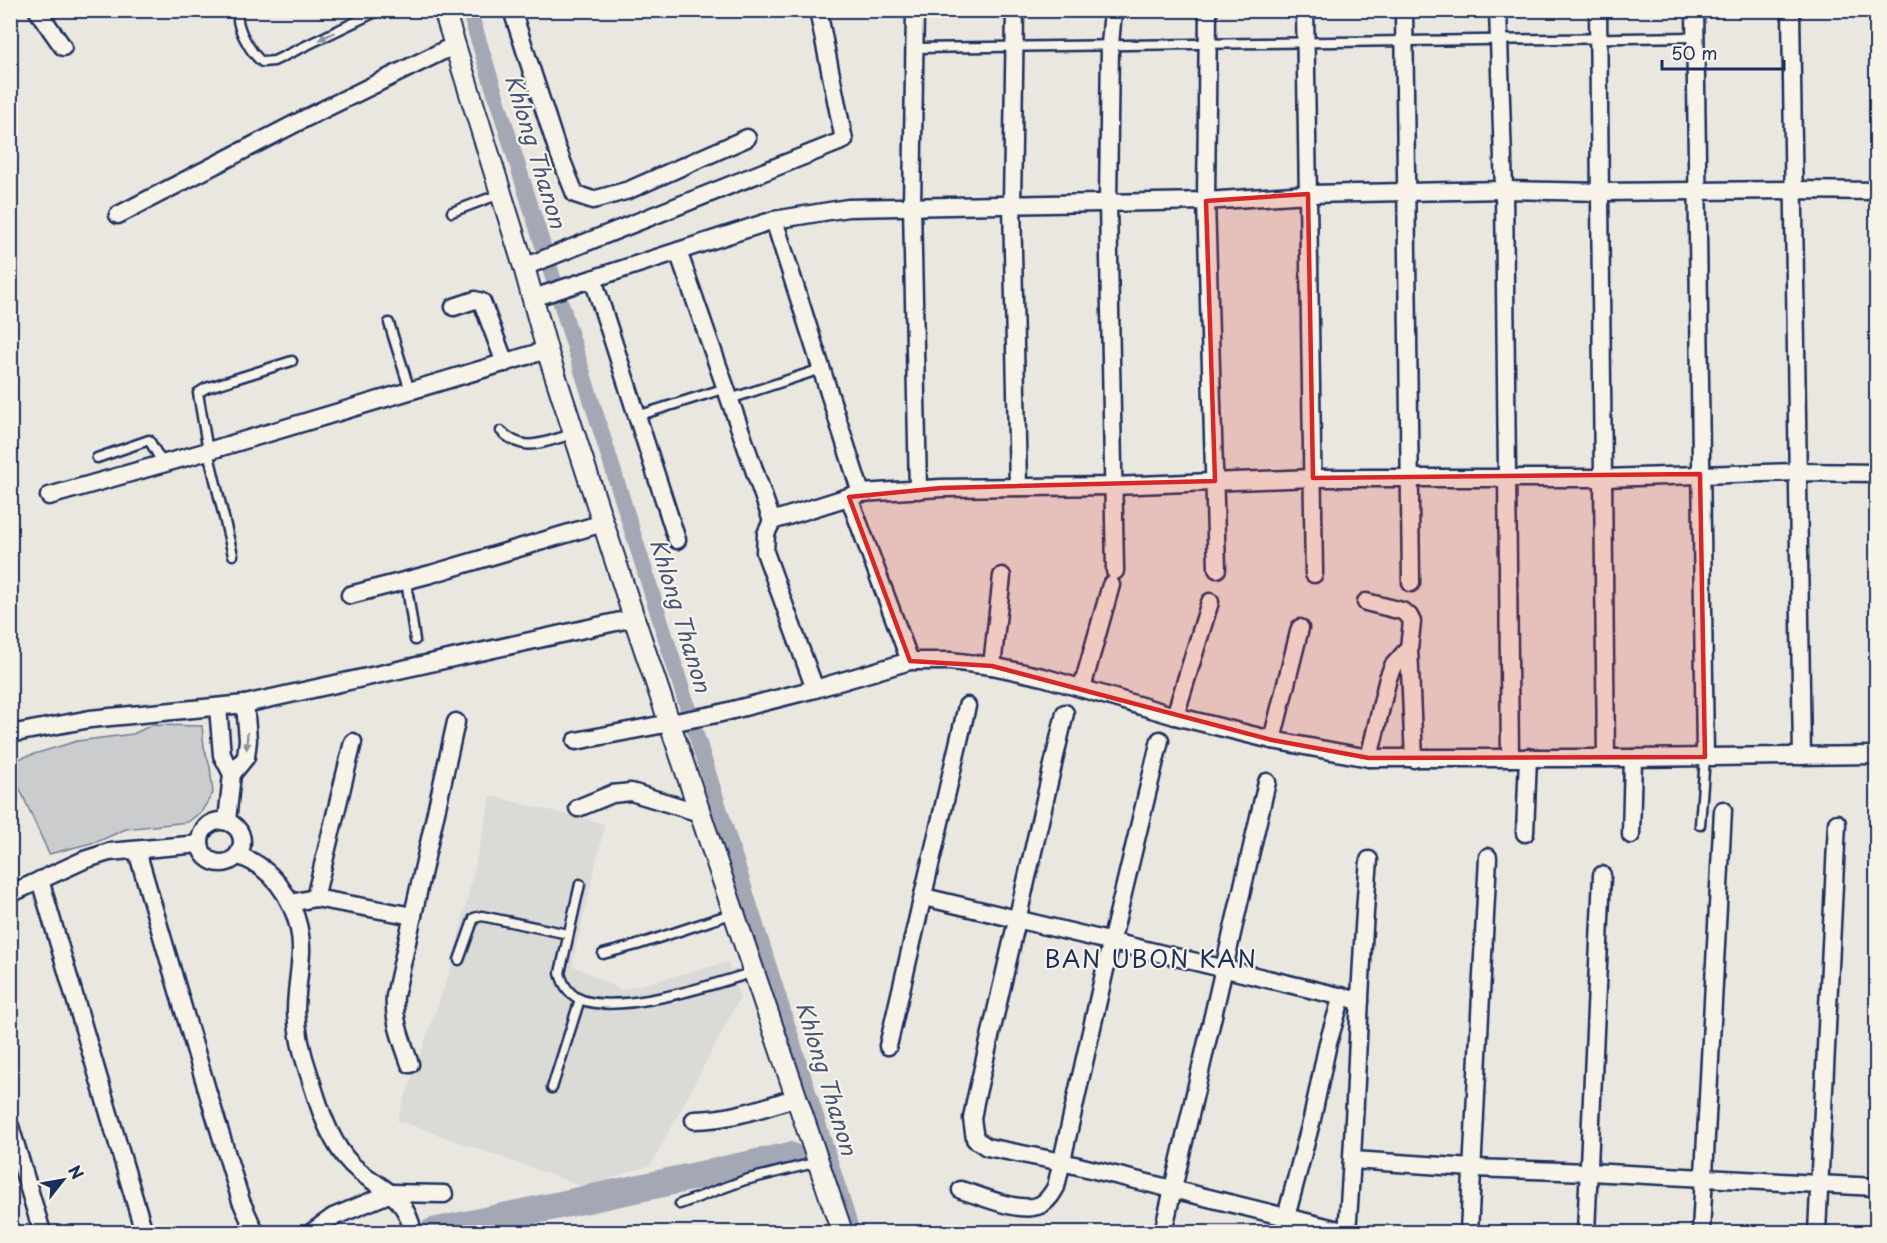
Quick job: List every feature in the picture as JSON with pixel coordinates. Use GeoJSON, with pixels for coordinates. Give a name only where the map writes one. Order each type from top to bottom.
{"type":"FeatureCollection","features":[{"type":"Feature","properties":{"kind":"street"},"geometry":{"type":"LineString","coordinates":[[38,10],[63,47]]}},
{"type":"Feature","properties":{"kind":"street"},"geometry":{"type":"LineString","coordinates":[[444,10],[500,194],[524,267],[538,296],[547,350],[574,434],[634,618],[677,723],[700,813],[842,1233]]}},
{"type":"Feature","properties":{"kind":"street"},"geometry":{"type":"LineString","coordinates":[[512,10],[556,146],[575,194],[593,201],[629,190],[747,138]]}},
{"type":"Feature","properties":{"kind":"street"},"geometry":{"type":"LineString","coordinates":[[524,267],[844,140],[818,10]]}},
{"type":"Feature","properties":{"kind":"street"},"geometry":{"type":"LineString","coordinates":[[915,10],[912,206],[918,490]]}},
{"type":"Feature","properties":{"kind":"street"},"geometry":{"type":"LineString","coordinates":[[1015,10],[1012,204],[1018,487]]}},
{"type":"Feature","properties":{"kind":"street"},"geometry":{"type":"LineString","coordinates":[[1082,688],[1113,578],[1108,203],[1110,45],[1113,10]]}},
{"type":"Feature","properties":{"kind":"street"},"geometry":{"type":"LineString","coordinates":[[1208,10],[1206,201],[1217,569]]}},
{"type":"Feature","properties":{"kind":"street"},"geometry":{"type":"LineString","coordinates":[[1305,10],[1314,574]]}},
{"type":"Feature","properties":{"kind":"street"},"geometry":{"type":"LineString","coordinates":[[1404,10],[1411,583]]}},
{"type":"Feature","properties":{"kind":"street"},"geometry":{"type":"LineString","coordinates":[[1498,10],[1504,190],[1510,758]]}},
{"type":"Feature","properties":{"kind":"street"},"geometry":{"type":"LineString","coordinates":[[1598,10],[1606,758]]}},
{"type":"Feature","properties":{"kind":"street"},"geometry":{"type":"LineString","coordinates":[[1695,10],[1705,757]]}},
{"type":"Feature","properties":{"kind":"street"},"geometry":{"type":"LineString","coordinates":[[1791,10],[1802,756]]}},
{"type":"Feature","properties":{"kind":"street"},"geometry":{"type":"LineString","coordinates":[[118,215],[306,118],[455,45]]}},
{"type":"Feature","properties":{"kind":"street"},"geometry":{"type":"LineString","coordinates":[[538,296],[774,220],[848,208],[1206,201],[1308,194],[1504,190],[1876,191]]}},
{"type":"Feature","properties":{"kind":"street"},"geometry":{"type":"LineString","coordinates":[[774,220],[821,369],[855,495],[910,661]]}},
{"type":"Feature","properties":{"kind":"street"},"geometry":{"type":"LineString","coordinates":[[678,251],[772,521],[766,534],[765,552],[815,689]]}},
{"type":"Feature","properties":{"kind":"street"},"geometry":{"type":"LineString","coordinates":[[589,281],[637,416],[677,540]]}},
{"type":"Feature","properties":{"kind":"street"},"geometry":{"type":"LineString","coordinates":[[454,308],[475,300],[482,302],[505,363]]}},
{"type":"Feature","properties":{"kind":"street"},"geometry":{"type":"LineString","coordinates":[[49,496],[208,452],[547,350]]}},
{"type":"Feature","properties":{"kind":"street"},"geometry":{"type":"LineString","coordinates":[[772,521],[855,495],[918,490],[1113,486],[1313,478],[1604,478],[1798,472],[1876,473]]}},
{"type":"Feature","properties":{"kind":"street"},"geometry":{"type":"LineString","coordinates":[[350,595],[406,581],[603,523]]}},
{"type":"Feature","properties":{"kind":"street"},"geometry":{"type":"LineString","coordinates":[[992,666],[1002,576]]}},
{"type":"Feature","properties":{"kind":"street"},"geometry":{"type":"LineString","coordinates":[[1175,716],[1210,602]]}},
{"type":"Feature","properties":{"kind":"street"},"geometry":{"type":"LineString","coordinates":[[1366,602],[1402,611],[1409,616],[1412,622],[1409,648],[1414,759]]}},
{"type":"Feature","properties":{"kind":"street"},"geometry":{"type":"LineString","coordinates":[[10,734],[90,718],[245,704],[634,618]]}},
{"type":"Feature","properties":{"kind":"street"},"geometry":{"type":"LineString","coordinates":[[1272,740],[1300,628]]}},
{"type":"Feature","properties":{"kind":"street"},"geometry":{"type":"LineString","coordinates":[[1370,758],[1389,678],[1399,658],[1409,648]]}},
{"type":"Feature","properties":{"kind":"street"},"geometry":{"type":"LineString","coordinates":[[576,741],[717,714],[815,689],[910,661],[950,661],[992,666],[1272,740],[1370,758],[1876,755]]}},
{"type":"Feature","properties":{"kind":"street"},"geometry":{"type":"LineString","coordinates":[[227,821],[232,774],[246,757],[248,740],[245,704]]}},
{"type":"Feature","properties":{"kind":"street"},"geometry":{"type":"LineString","coordinates":[[888,1046],[967,706]]}},
{"type":"Feature","properties":{"kind":"street"},"geometry":{"type":"LineString","coordinates":[[218,707],[222,755],[232,774]]}},
{"type":"Feature","properties":{"kind":"street"},"geometry":{"type":"LineString","coordinates":[[1065,713],[975,1102],[972,1131],[975,1139],[987,1147],[1062,1162],[1347,1232],[1353,1160],[1363,926],[1369,860]]}},
{"type":"Feature","properties":{"kind":"street"},"geometry":{"type":"LineString","coordinates":[[410,1064],[397,1025],[394,1008],[395,996],[456,722]]}},
{"type":"Feature","properties":{"kind":"street"},"geometry":{"type":"LineString","coordinates":[[961,1190],[1008,1205],[1028,1208],[1041,1205],[1056,1187],[1111,943],[1160,741]]}},
{"type":"Feature","properties":{"kind":"street"},"geometry":{"type":"LineString","coordinates":[[315,898],[352,742]]}},
{"type":"Feature","properties":{"kind":"street"},"geometry":{"type":"LineString","coordinates":[[1525,833],[1528,758]]}},
{"type":"Feature","properties":{"kind":"street"},"geometry":{"type":"LineString","coordinates":[[1631,835],[1633,758]]}},
{"type":"Feature","properties":{"kind":"street"},"geometry":{"type":"LineString","coordinates":[[1163,1233],[1226,968],[1267,782]]}},
{"type":"Feature","properties":{"kind":"street"},"geometry":{"type":"LineString","coordinates":[[578,807],[612,794],[631,792],[700,813]]}},
{"type":"Feature","properties":{"kind":"street"},"geometry":{"type":"LineString","coordinates":[[1701,1233],[1723,810]]}},
{"type":"Feature","properties":{"kind":"street"},"geometry":{"type":"LineString","coordinates":[[218,821],[227,821],[234,825],[242,839],[242,847],[238,855],[224,863],[208,859],[200,844],[201,836],[210,823],[218,821]]}},
{"type":"Feature","properties":{"kind":"street"},"geometry":{"type":"LineString","coordinates":[[1817,1233],[1837,823]]}},
{"type":"Feature","properties":{"kind":"street"},"geometry":{"type":"LineString","coordinates":[[10,894],[84,860],[109,852],[200,844]]}},
{"type":"Feature","properties":{"kind":"street"},"geometry":{"type":"LineString","coordinates":[[137,851],[241,1202],[255,1233]]}},
{"type":"Feature","properties":{"kind":"street"},"geometry":{"type":"LineString","coordinates":[[238,855],[262,868],[291,903],[298,926],[301,949],[296,1011],[298,1029],[321,1114],[333,1139],[346,1158],[359,1171],[391,1193],[405,1208],[411,1226]]}},
{"type":"Feature","properties":{"kind":"street"},"geometry":{"type":"LineString","coordinates":[[1469,1233],[1488,857]]}},
{"type":"Feature","properties":{"kind":"street"},"geometry":{"type":"LineString","coordinates":[[1586,1233],[1602,875]]}},
{"type":"Feature","properties":{"kind":"street"},"geometry":{"type":"LineString","coordinates":[[40,880],[144,1233]]}},
{"type":"Feature","properties":{"kind":"street"},"geometry":{"type":"LineString","coordinates":[[924,897],[1360,1001]]}},
{"type":"Feature","properties":{"kind":"street"},"geometry":{"type":"LineString","coordinates":[[291,903],[315,898],[413,916]]}},
{"type":"Feature","properties":{"kind":"street"},"geometry":{"type":"LineString","coordinates":[[1286,1217],[1342,996]]}},
{"type":"Feature","properties":{"kind":"street"},"geometry":{"type":"LineString","coordinates":[[694,1120],[712,1120],[744,1114],[797,1097]]}},
{"type":"Feature","properties":{"kind":"street"},"geometry":{"type":"LineString","coordinates":[[10,1126],[42,1233]]}},
{"type":"Feature","properties":{"kind":"street"},"geometry":{"type":"LineString","coordinates":[[1353,1160],[1472,1168],[1704,1177],[1876,1187]]}},
{"type":"Feature","properties":{"kind":"street"},"geometry":{"type":"LineString","coordinates":[[312,1233],[333,1217],[391,1193],[444,1194]]}},
{"type":"Feature","properties":{"kind":"lane"},"geometry":{"type":"LineString","coordinates":[[239,10],[237,22],[254,56],[262,62],[274,61],[380,10]]}},
{"type":"Feature","properties":{"kind":"lane"},"geometry":{"type":"LineString","coordinates":[[915,48],[1696,37]]}},
{"type":"Feature","properties":{"kind":"lane"},"geometry":{"type":"LineString","coordinates":[[452,212],[500,194]]}},
{"type":"Feature","properties":{"kind":"lane"},"geometry":{"type":"LineString","coordinates":[[388,323],[410,391]]}},
{"type":"Feature","properties":{"kind":"lane"},"geometry":{"type":"LineString","coordinates":[[233,555],[208,452],[198,393],[206,388],[292,361]]}},
{"type":"Feature","properties":{"kind":"lane"},"geometry":{"type":"LineString","coordinates":[[637,416],[821,369]]}},
{"type":"Feature","properties":{"kind":"lane"},"geometry":{"type":"LineString","coordinates":[[501,431],[510,441],[520,445],[531,445],[574,434]]}},
{"type":"Feature","properties":{"kind":"lane"},"geometry":{"type":"LineString","coordinates":[[97,458],[149,440],[164,464]]}},
{"type":"Feature","properties":{"kind":"lane"},"geometry":{"type":"LineString","coordinates":[[406,581],[415,640]]}},
{"type":"Feature","properties":{"kind":"lane"},"geometry":{"type":"LineString","coordinates":[[1700,825],[1705,757]]}},
{"type":"Feature","properties":{"kind":"lane"},"geometry":{"type":"LineString","coordinates":[[580,885],[560,972],[562,984],[580,999],[596,1003],[634,1001],[686,993],[754,972]]}},
{"type":"Feature","properties":{"kind":"lane"},"geometry":{"type":"LineString","coordinates":[[603,954],[735,913]]}},
{"type":"Feature","properties":{"kind":"lane"},"geometry":{"type":"LineString","coordinates":[[459,960],[474,918],[482,916],[568,934]]}},
{"type":"Feature","properties":{"kind":"lane"},"geometry":{"type":"LineString","coordinates":[[552,1088],[580,999]]}},
{"type":"Feature","properties":{"kind":"lane"},"geometry":{"type":"LineString","coordinates":[[680,1204],[745,1180],[819,1162]]}},
{"type":"Feature","properties":{"kind":"highlighted area"},"geometry":{"type":"Polygon","coordinates":[[[1308,194],[1313,478],[1700,474],[1705,757],[1369,758],[1272,740],[992,666],[910,661],[849,497],[941,488],[1215,481],[1206,201],[1308,194]]]}},
{"type":"Feature","properties":{"kind":"shaded area"},"geometry":{"type":"Polygon","coordinates":[[[152,725],[202,726],[213,793],[202,811],[188,822],[126,829],[99,841],[49,854],[11,769],[11,761],[77,741],[133,734],[152,725]]]}},
{"type":"Feature","properties":{"kind":"shaded area"},"geometry":{"type":"Polygon","coordinates":[[[491,796],[605,824],[572,965],[621,990],[728,962],[740,998],[651,1165],[585,1187],[397,1120],[452,965],[491,796]]]}},
{"type":"Feature","properties":{"kind":"waterway","name":"Khlong Thanon"},"geometry":{"type":"LineString","coordinates":[[469,10],[852,1232]]}},
{"type":"Feature","properties":{"kind":"waterway"},"geometry":{"type":"LineString","coordinates":[[433,1232],[790,1156]]}},
{"type":"Feature","properties":{"kind":"district","name":"BAN UBON KAN"},"geometry":{"type":"Point","coordinates":[1151,958]}}]}
